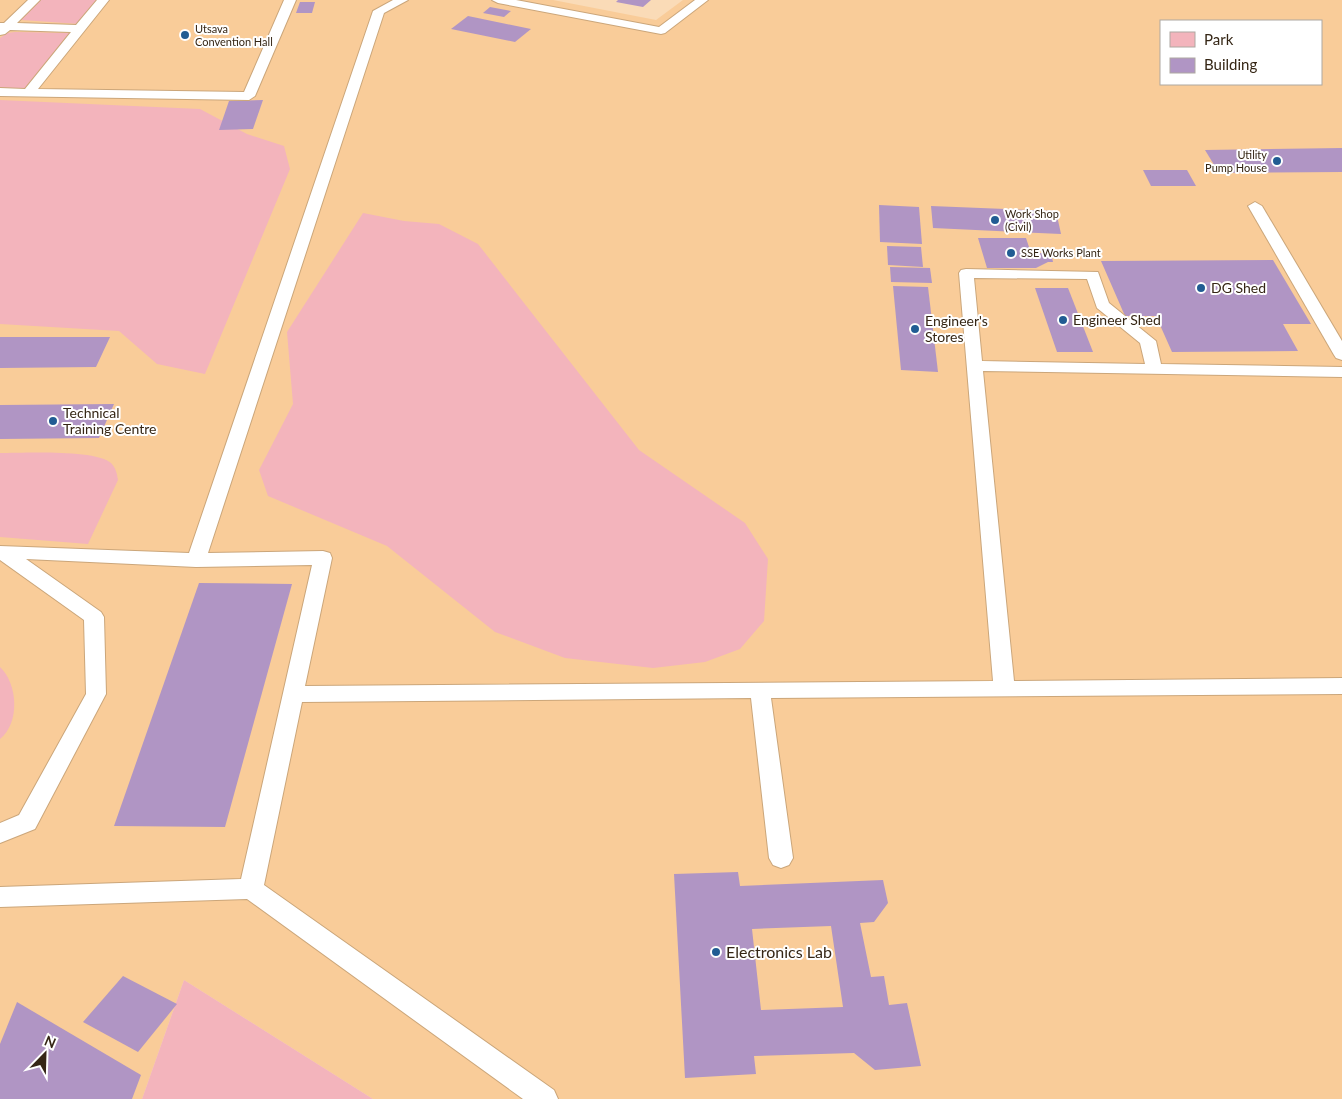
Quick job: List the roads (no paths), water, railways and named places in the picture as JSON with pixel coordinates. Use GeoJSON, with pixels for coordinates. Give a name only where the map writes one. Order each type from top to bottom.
{"type":"FeatureCollection","features":[{"type":"Feature","properties":{"kind":"lane"},"geometry":{"type":"LineString","coordinates":[[2,29],[34,0]]}},
{"type":"Feature","properties":{"kind":"lane"},"geometry":{"type":"LineString","coordinates":[[28,93],[103,0]]}},
{"type":"Feature","properties":{"kind":"lane"},"geometry":{"type":"LineString","coordinates":[[0,92],[249,96],[290,0]]}},
{"type":"Feature","properties":{"kind":"lane"},"geometry":{"type":"LineString","coordinates":[[196,560],[379,11],[402,0]]}},
{"type":"Feature","properties":{"kind":"lane"},"geometry":{"type":"LineString","coordinates":[[498,0],[661,31],[702,0]]}},
{"type":"Feature","properties":{"kind":"lane"},"geometry":{"type":"LineString","coordinates":[[2,29],[79,29]]}},
{"type":"Feature","properties":{"kind":"lane"},"geometry":{"type":"LineString","coordinates":[[1256,206],[1342,355]]}},
{"type":"Feature","properties":{"kind":"lane"},"geometry":{"type":"LineString","coordinates":[[1004,688],[966,273],[1093,275],[1102,305],[1148,341],[1154,369]]}},
{"type":"Feature","properties":{"kind":"lane"},"geometry":{"type":"LineString","coordinates":[[974,366],[1342,372]]}},
{"type":"Feature","properties":{"kind":"lane"},"geometry":{"type":"LineString","coordinates":[[2,552],[196,560],[323,558],[251,889]]}},
{"type":"Feature","properties":{"kind":"lane"},"geometry":{"type":"LineString","coordinates":[[0,833],[27,822],[96,694],[94,617],[2,552]]}},
{"type":"Feature","properties":{"kind":"lane"},"geometry":{"type":"LineString","coordinates":[[294,694],[1342,686]]}},
{"type":"Feature","properties":{"kind":"lane"},"geometry":{"type":"LineString","coordinates":[[760,691],[781,858]]}},
{"type":"Feature","properties":{"kind":"lane"},"geometry":{"type":"LineString","coordinates":[[0,897],[251,889],[545,1099]]}},
{"type":"Feature","properties":{"kind":"place","name":"Utsava Convention Hall"},"geometry":{"type":"Point","coordinates":[185,35]}},
{"type":"Feature","properties":{"kind":"place","name":"Utility Pump House"},"geometry":{"type":"Point","coordinates":[1277,161]}},
{"type":"Feature","properties":{"kind":"place","name":"Work Shop (Civil)"},"geometry":{"type":"Point","coordinates":[995,220]}},
{"type":"Feature","properties":{"kind":"place","name":"SSE Works Plant"},"geometry":{"type":"Point","coordinates":[1011,253]}},
{"type":"Feature","properties":{"kind":"place","name":"DG Shed"},"geometry":{"type":"Point","coordinates":[1201,288]}},
{"type":"Feature","properties":{"kind":"place","name":"Engineer Shed"},"geometry":{"type":"Point","coordinates":[1063,320]}},
{"type":"Feature","properties":{"kind":"place","name":"Engineer's Stores"},"geometry":{"type":"Point","coordinates":[915,329]}},
{"type":"Feature","properties":{"kind":"place","name":"Technical Training Centre"},"geometry":{"type":"Point","coordinates":[53,421]}},
{"type":"Feature","properties":{"kind":"place","name":"Electronics Lab"},"geometry":{"type":"Point","coordinates":[716,952]}}]}
